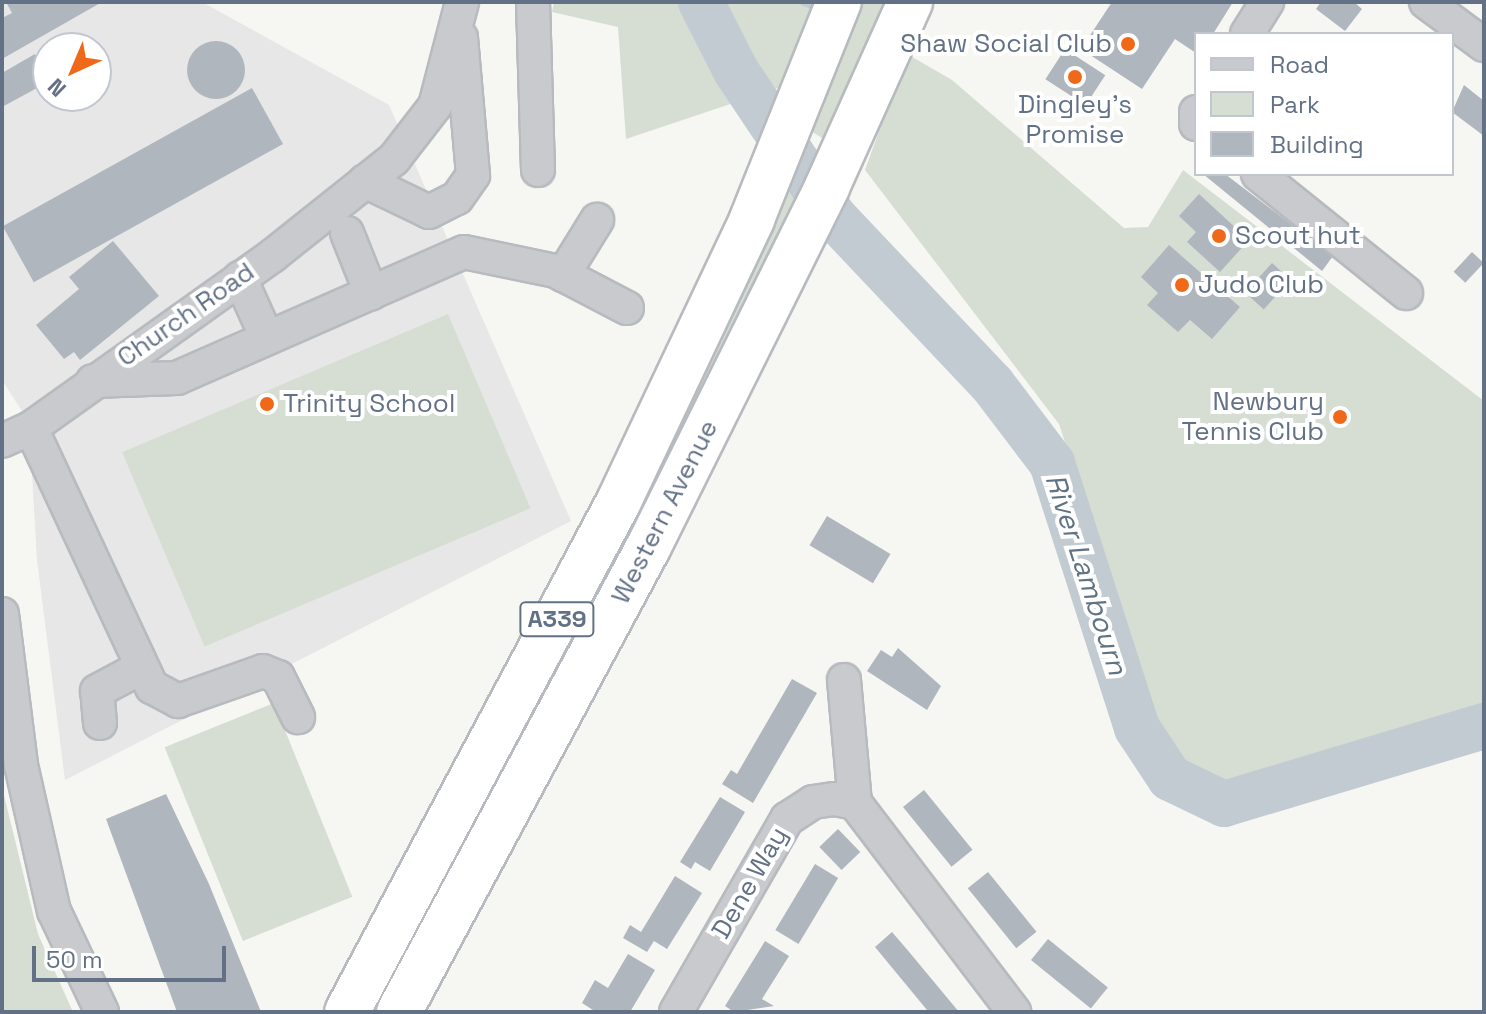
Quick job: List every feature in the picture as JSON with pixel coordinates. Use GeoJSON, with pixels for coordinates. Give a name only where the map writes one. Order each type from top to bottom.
{"type":"FeatureCollection","features":[{"type":"Feature","properties":{"kind":"highway","name":"Western Avenue"},"geometry":{"type":"LineString","coordinates":[[347,1012],[619,501],[752,219],[795,120],[839,2]]}},
{"type":"Feature","properties":{"kind":"highway","name":"Western Avenue"},"geometry":{"type":"LineString","coordinates":[[399,1012],[642,560],[797,251],[910,2]]}},
{"type":"Feature","properties":{"kind":"street"},"geometry":{"type":"LineString","coordinates":[[533,2],[538,170]]}},
{"type":"Feature","properties":{"kind":"street"},"geometry":{"type":"LineString","coordinates":[[1248,32],[1267,2]]}},
{"type":"Feature","properties":{"kind":"street"},"geometry":{"type":"LineString","coordinates":[[1426,2],[1484,45]]}},
{"type":"Feature","properties":{"kind":"street","name":"Church Road"},"geometry":{"type":"LineString","coordinates":[[365,181],[429,212],[457,198],[473,175],[461,8]]}},
{"type":"Feature","properties":{"kind":"street","name":"Church Road"},"geometry":{"type":"LineString","coordinates":[[16,434],[240,278],[394,159],[435,106],[461,8]]}},
{"type":"Feature","properties":{"kind":"street"},"geometry":{"type":"LineString","coordinates":[[1260,176],[1406,293]]}},
{"type":"Feature","properties":{"kind":"street"},"geometry":{"type":"LineString","coordinates":[[563,275],[597,220]]}},
{"type":"Feature","properties":{"kind":"street"},"geometry":{"type":"LineString","coordinates":[[347,233],[371,293]]}},
{"type":"Feature","properties":{"kind":"street"},"geometry":{"type":"LineString","coordinates":[[93,381],[177,378],[464,252],[563,275],[627,308]]}},
{"type":"Feature","properties":{"kind":"street"},"geometry":{"type":"LineString","coordinates":[[240,278],[267,338]]}},
{"type":"Feature","properties":{"kind":"street"},"geometry":{"type":"LineString","coordinates":[[16,434],[140,668],[170,701],[271,673],[298,717]]}},
{"type":"Feature","properties":{"kind":"street"},"geometry":{"type":"LineString","coordinates":[[2,614],[21,765],[54,911],[102,1012]]}},
{"type":"Feature","properties":{"kind":"street"},"geometry":{"type":"LineString","coordinates":[[100,723],[97,691],[140,668]]}},
{"type":"Feature","properties":{"kind":"street"},"geometry":{"type":"LineString","coordinates":[[844,680],[855,803],[1014,1012]]}},
{"type":"Feature","properties":{"kind":"street","name":"Dene Way"},"geometry":{"type":"LineString","coordinates":[[676,1012],[787,819],[813,802],[855,803]]}},
{"type":"Feature","properties":{"kind":"shaded area","name":"Trinity School"},"geometry":{"type":"Polygon","coordinates":[[[2,2],[202,2],[389,105],[571,521],[65,780],[37,560],[29,422],[2,380],[2,2]]]}},
{"type":"Feature","properties":{"kind":"green space"},"geometry":{"type":"Polygon","coordinates":[[[554,2],[825,2],[787,85],[626,139],[618,27],[552,12],[554,2]]]}},
{"type":"Feature","properties":{"kind":"green space"},"geometry":{"type":"Polygon","coordinates":[[[855,2],[890,2],[827,141],[809,130],[855,2]]]}},
{"type":"Feature","properties":{"kind":"green space"},"geometry":{"type":"Polygon","coordinates":[[[907,54],[952,80],[1124,228],[1148,227],[1183,170],[1484,401],[1484,703],[1411,753],[1287,789],[1187,778],[1144,725],[1137,663],[1059,424],[865,170],[907,54]]]}},
{"type":"Feature","properties":{"kind":"green space"},"geometry":{"type":"Polygon","coordinates":[[[782,187],[806,198],[689,432],[667,457],[678,415],[782,187]]]}},
{"type":"Feature","properties":{"kind":"green space"},"geometry":{"type":"Polygon","coordinates":[[[448,314],[530,508],[205,647],[122,452],[448,314]]]}},
{"type":"Feature","properties":{"kind":"green space"},"geometry":{"type":"Polygon","coordinates":[[[274,703],[352,897],[243,941],[165,747],[274,703]]]}},
{"type":"Feature","properties":{"kind":"green space"},"geometry":{"type":"Polygon","coordinates":[[[2,787],[38,934],[73,1012],[2,1012],[2,787]]]}},
{"type":"Feature","properties":{"kind":"building"},"geometry":{"type":"Polygon","coordinates":[[[6,2],[102,2],[49,32],[32,32],[32,42],[2,59],[2,18],[12,13],[6,2]]]}},
{"type":"Feature","properties":{"kind":"building","name":"Shaw Social Club"},"geometry":{"type":"Polygon","coordinates":[[[1112,2],[1233,2],[1214,32],[1194,32],[1194,52],[1175,39],[1142,89],[1081,49],[1112,2]]]}},
{"type":"Feature","properties":{"kind":"building"},"geometry":{"type":"Polygon","coordinates":[[[1321,2],[1354,2],[1362,9],[1345,31],[1316,9],[1321,2]]]}},
{"type":"Feature","properties":{"kind":"building"},"geometry":{"type":"Polygon","coordinates":[[[216,41],[237,49],[245,70],[237,91],[216,99],[195,91],[187,70],[195,49],[216,41]]]}},
{"type":"Feature","properties":{"kind":"building","name":"Dingley's Promise"},"geometry":{"type":"Polygon","coordinates":[[[1065,49],[1105,75],[1086,105],[1045,79],[1065,49]]]}},
{"type":"Feature","properties":{"kind":"building"},"geometry":{"type":"Polygon","coordinates":[[[32,56],[32,91],[2,107],[2,73],[32,56]]]}},
{"type":"Feature","properties":{"kind":"building"},"geometry":{"type":"Polygon","coordinates":[[[1464,85],[1484,101],[1484,136],[1454,114],[1464,85]]]}},
{"type":"Feature","properties":{"kind":"building"},"geometry":{"type":"Polygon","coordinates":[[[252,88],[283,144],[34,282],[3,226],[252,88]]]}},
{"type":"Feature","properties":{"kind":"building"},"geometry":{"type":"Polygon","coordinates":[[[1205,176],[1228,176],[1333,256],[1322,271],[1205,176]]]}},
{"type":"Feature","properties":{"kind":"building","name":"Scout hut"},"geometry":{"type":"Polygon","coordinates":[[[1199,194],[1249,240],[1220,272],[1187,242],[1196,232],[1179,216],[1199,194]]]}},
{"type":"Feature","properties":{"kind":"building"},"geometry":{"type":"Polygon","coordinates":[[[113,241],[159,296],[80,360],[74,352],[64,359],[36,325],[79,289],[69,277],[113,241]]]}},
{"type":"Feature","properties":{"kind":"building","name":"Judo Club"},"geometry":{"type":"Polygon","coordinates":[[[1169,245],[1240,307],[1212,339],[1190,320],[1178,332],[1147,305],[1158,293],[1141,277],[1169,245]]]}},
{"type":"Feature","properties":{"kind":"building"},"geometry":{"type":"Polygon","coordinates":[[[1472,252],[1484,263],[1465,283],[1454,272],[1472,252]]]}},
{"type":"Feature","properties":{"kind":"building","name":"Newbury Tennis Club"},"geometry":{"type":"Polygon","coordinates":[[[1272,263],[1291,280],[1264,309],[1245,293],[1272,263]]]}},
{"type":"Feature","properties":{"kind":"building"},"geometry":{"type":"Polygon","coordinates":[[[827,516],[890,554],[873,583],[809,545],[827,516]]]}},
{"type":"Feature","properties":{"kind":"building"},"geometry":{"type":"Polygon","coordinates":[[[898,648],[941,686],[927,710],[867,671],[881,650],[892,657],[898,648]]]}},
{"type":"Feature","properties":{"kind":"building"},"geometry":{"type":"Polygon","coordinates":[[[792,679],[817,693],[753,803],[722,784],[731,770],[737,774],[792,679]]]}},
{"type":"Feature","properties":{"kind":"building"},"geometry":{"type":"Polygon","coordinates":[[[924,790],[972,850],[951,867],[903,807],[924,790]]]}},
{"type":"Feature","properties":{"kind":"building"},"geometry":{"type":"Polygon","coordinates":[[[166,794],[209,884],[261,1012],[177,1012],[106,819],[166,794]]]}},
{"type":"Feature","properties":{"kind":"building"},"geometry":{"type":"Polygon","coordinates":[[[720,797],[745,812],[710,871],[695,862],[691,869],[680,862],[720,797]]]}},
{"type":"Feature","properties":{"kind":"building"},"geometry":{"type":"Polygon","coordinates":[[[838,829],[860,852],[842,870],[819,847],[838,829]]]}},
{"type":"Feature","properties":{"kind":"building"},"geometry":{"type":"Polygon","coordinates":[[[815,864],[838,878],[798,944],[775,930],[815,864]]]}},
{"type":"Feature","properties":{"kind":"building"},"geometry":{"type":"Polygon","coordinates":[[[988,872],[1036,932],[1016,948],[968,888],[988,872]]]}},
{"type":"Feature","properties":{"kind":"building"},"geometry":{"type":"Polygon","coordinates":[[[675,876],[702,893],[667,949],[654,941],[647,952],[623,938],[630,925],[641,932],[675,876]]]}},
{"type":"Feature","properties":{"kind":"building"},"geometry":{"type":"Polygon","coordinates":[[[892,932],[959,1012],[927,1010],[875,947],[892,932]]]}},
{"type":"Feature","properties":{"kind":"building"},"geometry":{"type":"Polygon","coordinates":[[[1048,939],[1108,987],[1091,1008],[1031,960],[1048,939]]]}},
{"type":"Feature","properties":{"kind":"building"},"geometry":{"type":"Polygon","coordinates":[[[765,941],[789,956],[762,999],[774,1006],[734,1012],[725,1006],[765,941]]]}},
{"type":"Feature","properties":{"kind":"building"},"geometry":{"type":"Polygon","coordinates":[[[628,954],[655,970],[630,1012],[596,1012],[582,1003],[595,980],[608,988],[628,954]]]}},
{"type":"Feature","properties":{"kind":"waterway","name":"River Lambourn"},"geometry":{"type":"LineString","coordinates":[[701,2],[736,71],[833,216],[992,384],[1052,463],[1137,728],[1170,778],[1224,804],[1484,726]]}},
{"type":"Feature","properties":{"kind":"waterway"},"geometry":{"type":"LineString","coordinates":[[804,2],[812,5]]}},
{"type":"Feature","properties":{"kind":"place","name":"Shaw Social Club"},"geometry":{"type":"Point","coordinates":[1128,44]}},
{"type":"Feature","properties":{"kind":"place","name":"Dingley's Promise"},"geometry":{"type":"Point","coordinates":[1075,77]}},
{"type":"Feature","properties":{"kind":"place","name":"Scout hut"},"geometry":{"type":"Point","coordinates":[1219,236]}},
{"type":"Feature","properties":{"kind":"place","name":"Judo Club"},"geometry":{"type":"Point","coordinates":[1182,285]}},
{"type":"Feature","properties":{"kind":"place","name":"Trinity School"},"geometry":{"type":"Point","coordinates":[267,404]}},
{"type":"Feature","properties":{"kind":"place","name":"Newbury Tennis Club"},"geometry":{"type":"Point","coordinates":[1340,417]}}]}
